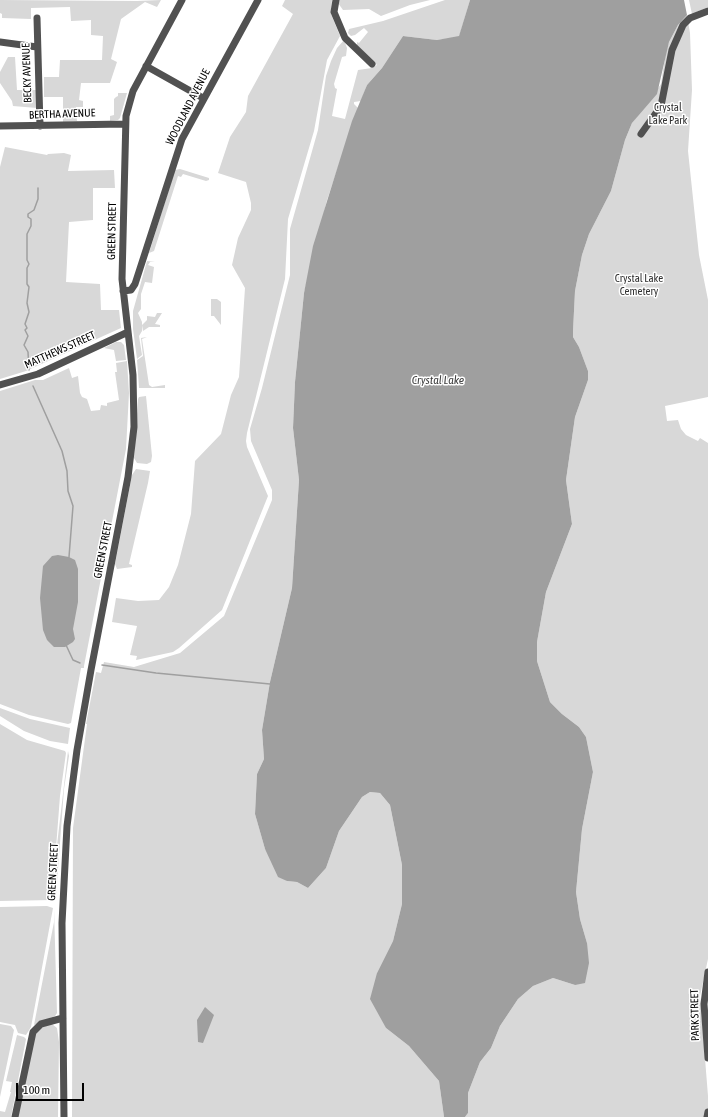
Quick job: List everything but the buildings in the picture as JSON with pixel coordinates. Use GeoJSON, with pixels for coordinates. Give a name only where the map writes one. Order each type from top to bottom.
{"type":"FeatureCollection","features":[{"type":"Feature","properties":{"kind":"street","name":"GREEN STREET"},"geometry":{"type":"LineString","coordinates":[[64,1117],[62,905],[68,812],[77,750],[128,477],[133,437],[134,394],[123,291],[125,124],[130,95],[182,0]]}},
{"type":"Feature","properties":{"kind":"street","name":"WOODLAND AVENUE"},"geometry":{"type":"LineString","coordinates":[[123,291],[131,290],[135,284],[177,151],[203,98],[258,0]]}},
{"type":"Feature","properties":{"kind":"street"},"geometry":{"type":"LineString","coordinates":[[336,0],[334,12],[345,38],[372,64]]}},
{"type":"Feature","properties":{"kind":"street"},"geometry":{"type":"LineString","coordinates":[[641,134],[661,106],[672,50],[683,25],[690,18],[708,11]]}},
{"type":"Feature","properties":{"kind":"street","name":"BECKY AVENUE"},"geometry":{"type":"LineString","coordinates":[[37,18],[40,126]]}},
{"type":"Feature","properties":{"kind":"street"},"geometry":{"type":"LineString","coordinates":[[0,42],[37,47]]}},
{"type":"Feature","properties":{"kind":"street"},"geometry":{"type":"LineString","coordinates":[[146,66],[203,98]]}},
{"type":"Feature","properties":{"kind":"street","name":"BERTHA AVENUE"},"geometry":{"type":"LineString","coordinates":[[0,126],[125,124]]}},
{"type":"Feature","properties":{"kind":"street","name":"MATTHEWS STREET"},"geometry":{"type":"LineString","coordinates":[[0,385],[38,374],[128,332]]}},
{"type":"Feature","properties":{"kind":"street","name":"PARK STREET"},"geometry":{"type":"LineString","coordinates":[[708,972],[704,1004],[708,1058]]}},
{"type":"Feature","properties":{"kind":"street"},"geometry":{"type":"LineString","coordinates":[[15,1117],[33,1032],[40,1024],[63,1018]]}},
{"type":"Feature","properties":{"kind":"street"},"geometry":{"type":"LineString","coordinates":[[707,1117],[708,1112]]}},
{"type":"Feature","properties":{"kind":"green space"},"geometry":{"type":"Polygon","coordinates":[[[0,0],[161,0],[157,7],[145,2],[121,19],[111,59],[117,62],[110,83],[81,83],[79,100],[83,101],[83,107],[76,107],[77,121],[81,121],[63,122],[63,97],[44,97],[44,77],[59,77],[60,60],[102,60],[103,36],[91,35],[91,20],[71,21],[70,7],[31,8],[31,19],[2,18],[2,14],[0,13],[0,0]]]}},
{"type":"Feature","properties":{"kind":"green space"},"geometry":{"type":"Polygon","coordinates":[[[285,0],[332,0],[331,14],[340,36],[327,60],[314,131],[288,219],[285,279],[247,433],[247,447],[268,496],[222,610],[173,652],[136,660],[137,656],[130,655],[137,626],[112,622],[116,598],[138,601],[159,600],[169,587],[178,565],[191,514],[195,461],[221,434],[231,395],[239,377],[245,288],[232,265],[238,238],[251,210],[251,203],[246,182],[218,173],[230,137],[246,112],[248,96],[293,14],[282,6],[285,0]]]}},
{"type":"Feature","properties":{"kind":"green space"},"geometry":{"type":"Polygon","coordinates":[[[338,0],[430,0],[410,5],[381,16],[369,9],[343,10],[338,3],[338,0]]]}},
{"type":"Feature","properties":{"kind":"green space"},"geometry":{"type":"Polygon","coordinates":[[[445,0],[470,0],[459,37],[437,40],[403,36],[382,68],[367,85],[361,101],[354,102],[358,108],[327,200],[304,293],[295,382],[293,428],[299,480],[292,588],[270,682],[262,730],[264,759],[257,774],[255,814],[265,849],[287,881],[297,882],[308,888],[326,868],[339,831],[362,797],[370,792],[380,793],[390,805],[402,865],[402,904],[393,941],[377,973],[386,1028],[409,1046],[439,1081],[444,1117],[72,1117],[73,828],[86,724],[96,672],[101,673],[104,662],[134,667],[180,653],[224,616],[272,500],[272,490],[251,441],[250,429],[262,388],[290,275],[290,229],[318,130],[326,76],[331,61],[337,48],[344,40],[347,48],[346,56],[342,57],[334,84],[335,88],[337,89],[332,116],[345,119],[358,70],[372,68],[377,65],[357,45],[357,42],[359,43],[368,32],[364,28],[355,35],[351,36],[348,33],[349,29],[383,21],[445,0]]]}},
{"type":"Feature","properties":{"kind":"green space"},"geometry":{"type":"Polygon","coordinates":[[[689,0],[708,0],[708,7],[692,14],[689,0]]]}},
{"type":"Feature","properties":{"kind":"green space"},"geometry":{"type":"Polygon","coordinates":[[[687,15],[690,33],[692,90],[688,151],[699,255],[708,300],[708,397],[665,406],[667,421],[678,420],[681,429],[686,435],[698,441],[700,438],[708,443],[708,959],[700,996],[708,1096],[708,1117],[465,1117],[468,1113],[468,1093],[480,1062],[491,1048],[500,1026],[518,999],[533,986],[553,978],[575,985],[587,943],[580,919],[576,892],[582,829],[593,772],[586,737],[579,727],[562,714],[550,702],[537,661],[537,642],[546,592],[572,524],[566,480],[575,417],[588,380],[588,371],[579,347],[573,337],[575,291],[582,255],[589,234],[611,191],[625,140],[632,123],[661,84],[666,51],[669,42],[678,25],[687,15]]]}},
{"type":"Feature","properties":{"kind":"green space"},"geometry":{"type":"Polygon","coordinates":[[[8,57],[15,57],[17,90],[36,90],[37,108],[13,106],[12,101],[0,83],[0,72],[8,57]]]}},
{"type":"Feature","properties":{"kind":"green space"},"geometry":{"type":"Polygon","coordinates":[[[118,93],[127,93],[120,118],[118,120],[110,121],[110,116],[114,115],[114,99],[118,96],[118,93]]]}},
{"type":"Feature","properties":{"kind":"green space"},"geometry":{"type":"Polygon","coordinates":[[[5,147],[47,155],[64,153],[71,155],[68,171],[114,170],[115,188],[93,188],[93,220],[69,222],[66,282],[100,284],[101,310],[119,310],[121,328],[26,371],[0,379],[0,167],[5,147]]]}},
{"type":"Feature","properties":{"kind":"green space"},"geometry":{"type":"Polygon","coordinates":[[[180,169],[209,178],[209,180],[206,181],[183,174],[181,177],[178,176],[154,251],[149,253],[175,170],[180,169]]]}},
{"type":"Feature","properties":{"kind":"green space"},"geometry":{"type":"Polygon","coordinates":[[[147,261],[155,262],[150,262],[148,265],[154,267],[152,283],[145,282],[141,294],[141,309],[138,313],[142,322],[142,331],[139,336],[142,355],[137,359],[133,329],[133,311],[147,261]]]}},
{"type":"Feature","properties":{"kind":"green space"},"geometry":{"type":"Polygon","coordinates":[[[211,299],[217,299],[221,302],[221,325],[214,316],[211,316],[211,299]]]}},
{"type":"Feature","properties":{"kind":"green space"},"geometry":{"type":"Polygon","coordinates":[[[157,313],[162,313],[155,324],[160,325],[160,327],[149,327],[143,331],[142,325],[147,320],[147,316],[155,317],[157,313]]]}},
{"type":"Feature","properties":{"kind":"green space"},"geometry":{"type":"Polygon","coordinates":[[[147,337],[142,339],[149,385],[152,387],[165,385],[165,388],[139,388],[137,360],[143,356],[141,338],[147,337]]]}},
{"type":"Feature","properties":{"kind":"green space"},"geometry":{"type":"Polygon","coordinates":[[[116,342],[121,342],[124,345],[126,360],[116,361],[114,350],[104,348],[116,342]]]}},
{"type":"Feature","properties":{"kind":"green space"},"geometry":{"type":"Polygon","coordinates":[[[127,361],[129,393],[126,449],[84,668],[81,668],[71,723],[68,724],[29,715],[0,704],[0,391],[35,380],[43,380],[69,368],[72,378],[78,376],[80,393],[82,397],[87,399],[91,411],[100,410],[101,405],[107,406],[107,403],[119,400],[115,372],[117,372],[116,363],[127,361]]]}},
{"type":"Feature","properties":{"kind":"green space"},"geometry":{"type":"Polygon","coordinates":[[[146,396],[152,456],[151,462],[147,464],[137,463],[134,458],[138,399],[139,397],[146,396]]]}},
{"type":"Feature","properties":{"kind":"green space"},"geometry":{"type":"Polygon","coordinates":[[[136,469],[150,471],[148,483],[129,564],[132,565],[132,567],[117,569],[115,564],[132,475],[136,469]]]}},
{"type":"Feature","properties":{"kind":"green space"},"geometry":{"type":"Polygon","coordinates":[[[0,708],[30,719],[70,728],[68,744],[50,741],[24,731],[0,716],[0,708]]]}},
{"type":"Feature","properties":{"kind":"green space"},"geometry":{"type":"Polygon","coordinates":[[[0,724],[27,740],[65,751],[66,753],[60,796],[52,900],[0,901],[0,724]]]}},
{"type":"Feature","properties":{"kind":"green space"},"geometry":{"type":"Polygon","coordinates":[[[68,751],[69,756],[64,789],[56,896],[54,899],[57,845],[68,751]]]}},
{"type":"Feature","properties":{"kind":"green space"},"geometry":{"type":"Polygon","coordinates":[[[47,906],[53,908],[31,1027],[26,1035],[18,1033],[15,1025],[0,1022],[0,907],[47,906]]]}},
{"type":"Feature","properties":{"kind":"green space"},"geometry":{"type":"Polygon","coordinates":[[[54,909],[57,1013],[55,1016],[34,1025],[54,922],[54,909]]]}},
{"type":"Feature","properties":{"kind":"green space"},"geometry":{"type":"Polygon","coordinates":[[[0,1024],[11,1026],[14,1030],[0,1097],[0,1024]]]}},
{"type":"Feature","properties":{"kind":"green space"},"geometry":{"type":"Polygon","coordinates":[[[52,1024],[57,1028],[59,1042],[58,1117],[17,1117],[34,1035],[39,1028],[52,1024]]]}},
{"type":"Feature","properties":{"kind":"green space"},"geometry":{"type":"Polygon","coordinates":[[[17,1035],[26,1039],[11,1117],[0,1117],[0,1111],[5,1112],[11,1092],[12,1082],[6,1081],[17,1035]]]}},
{"type":"Feature","properties":{"kind":"water","name":"Crystal Lake"},"geometry":{"type":"Polygon","coordinates":[[[470,0],[684,0],[687,15],[678,25],[669,42],[657,94],[632,123],[625,140],[611,191],[589,234],[582,255],[575,291],[573,337],[579,347],[588,371],[588,380],[575,417],[566,480],[572,524],[546,592],[537,642],[537,661],[550,702],[562,714],[579,727],[586,737],[593,772],[582,829],[576,892],[580,919],[587,943],[589,963],[585,983],[575,985],[553,978],[533,986],[518,999],[500,1026],[491,1048],[480,1062],[468,1093],[468,1113],[465,1117],[444,1117],[439,1081],[409,1046],[386,1028],[370,999],[377,973],[393,941],[402,904],[402,865],[390,805],[380,793],[370,792],[362,797],[339,831],[326,868],[308,888],[297,882],[287,881],[278,877],[265,849],[255,814],[257,774],[264,759],[262,730],[270,682],[292,588],[299,480],[293,428],[295,382],[304,293],[313,246],[352,121],[367,85],[382,68],[403,36],[437,40],[459,36],[470,0]]]}},
{"type":"Feature","properties":{"kind":"water"},"geometry":{"type":"Polygon","coordinates":[[[58,555],[75,560],[78,569],[78,602],[73,629],[75,639],[65,647],[54,647],[47,640],[43,630],[40,598],[43,566],[52,556],[58,555]]]}},
{"type":"Feature","properties":{"kind":"water"},"geometry":{"type":"Polygon","coordinates":[[[205,1007],[214,1015],[203,1043],[198,1042],[197,1020],[205,1007]]]}},
{"type":"Feature","properties":{"kind":"waterway"},"geometry":{"type":"LineString","coordinates":[[29,370],[28,352],[24,345],[28,336],[25,330],[27,328],[25,324],[29,312],[27,303],[29,287],[27,284],[27,268],[29,264],[27,260],[27,234],[31,226],[31,219],[28,217],[28,214],[34,210],[38,199],[38,188]]}},
{"type":"Feature","properties":{"kind":"waterway"},"geometry":{"type":"LineString","coordinates":[[33,386],[62,451],[67,471],[68,491],[73,506],[69,557]]}},
{"type":"Feature","properties":{"kind":"waterway"},"geometry":{"type":"LineString","coordinates":[[66,645],[73,660],[80,663]]}},
{"type":"Feature","properties":{"kind":"waterway"},"geometry":{"type":"LineString","coordinates":[[102,665],[156,673],[270,684]]}},
{"type":"Feature","properties":{"kind":"park label","name":"Crystal Lake Park"},"geometry":{"type":"Point","coordinates":[668,114]}},
{"type":"Feature","properties":{"kind":"park label","name":"Crystal Lake Cemetery"},"geometry":{"type":"Point","coordinates":[639,285]}}]}
